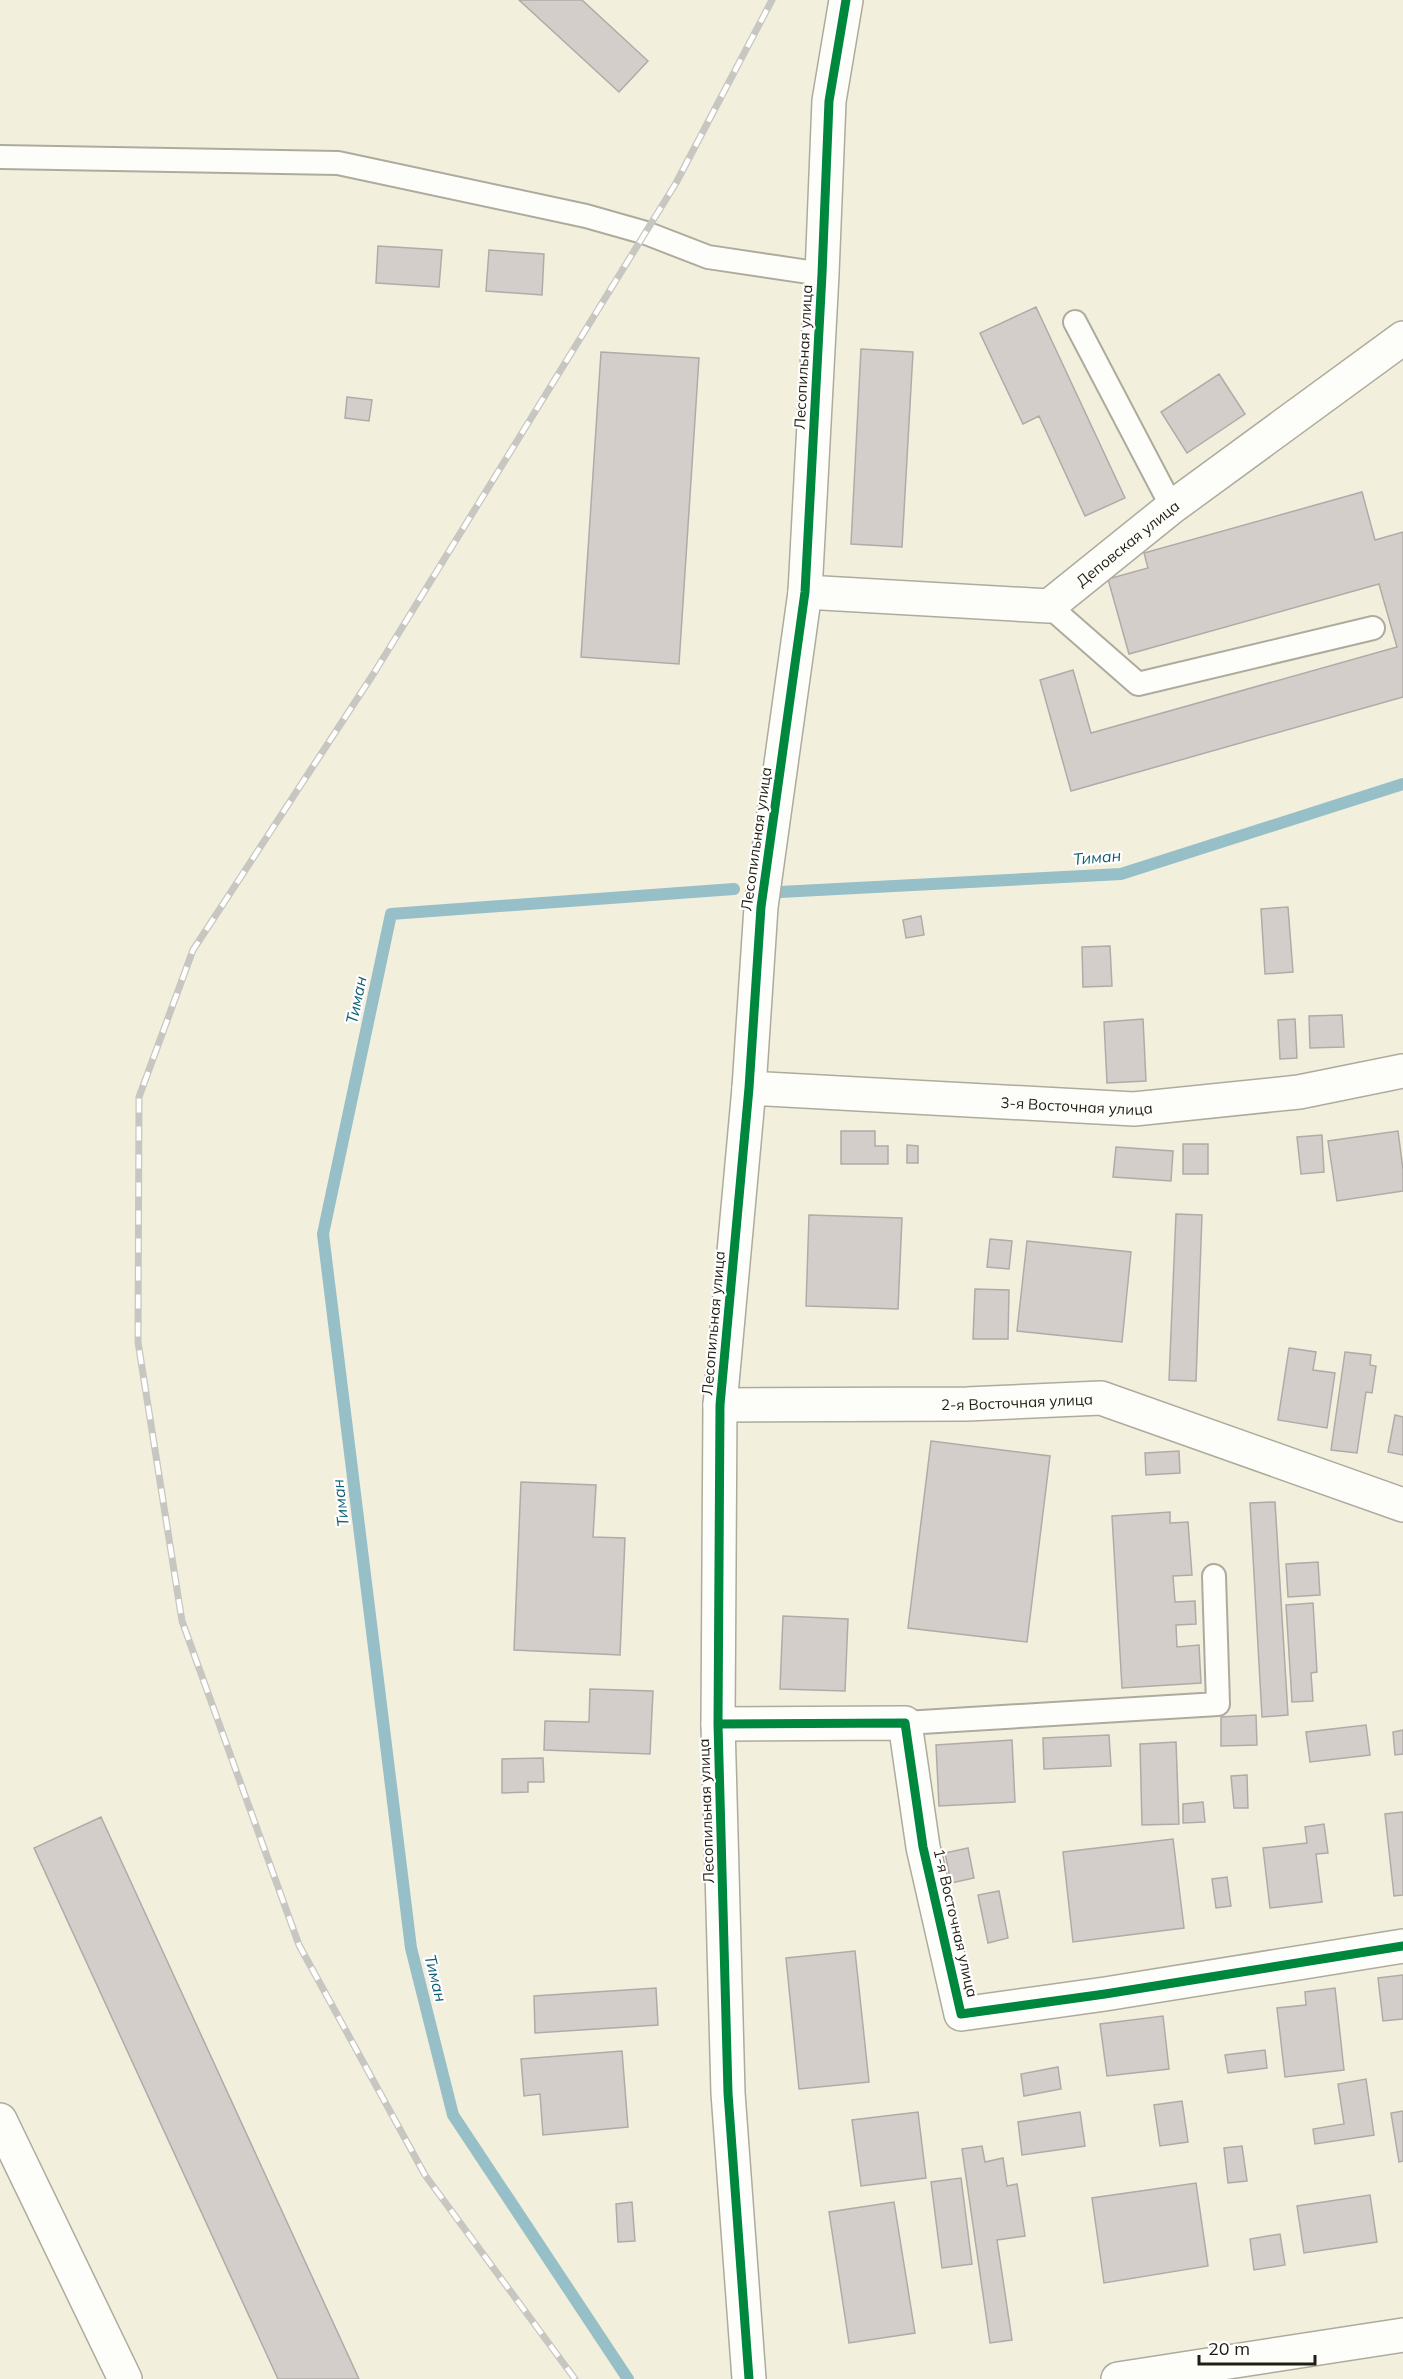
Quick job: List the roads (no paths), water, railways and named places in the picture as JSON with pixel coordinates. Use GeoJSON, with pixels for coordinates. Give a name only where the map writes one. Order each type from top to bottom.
{"type":"FeatureCollection","features":[{"type":"Feature","properties":{"kind":"street","name":"Лесопильная улица"},"geometry":{"type":"LineString","coordinates":[[749,2379],[728,2093],[718,1724],[720,1405],[749,1088],[761,907],[805,592],[829,100],[846,0]]}},
{"type":"Feature","properties":{"kind":"street","name":"Деповская улица"},"geometry":{"type":"LineString","coordinates":[[1049,606],[1172,507],[1403,338]]}},
{"type":"Feature","properties":{"kind":"street"},"geometry":{"type":"LineString","coordinates":[[805,592],[1049,606]]}},
{"type":"Feature","properties":{"kind":"street","name":"3-я Восточная улица"},"geometry":{"type":"LineString","coordinates":[[749,1088],[1134,1109],[1299,1092],[1403,1071]]}},
{"type":"Feature","properties":{"kind":"street","name":"2-я Восточная улица"},"geometry":{"type":"LineString","coordinates":[[720,1405],[967,1404],[1101,1398],[1403,1505]]}},
{"type":"Feature","properties":{"kind":"street"},"geometry":{"type":"LineString","coordinates":[[718,1724],[905,1723]]}},
{"type":"Feature","properties":{"kind":"street","name":"1-я Восточная улица"},"geometry":{"type":"LineString","coordinates":[[905,1723],[923,1847],[961,2014],[1105,1994],[1403,1946]]}},
{"type":"Feature","properties":{"kind":"street"},"geometry":{"type":"LineString","coordinates":[[0,2120],[125,2379]]}},
{"type":"Feature","properties":{"kind":"street"},"geometry":{"type":"LineString","coordinates":[[1118,2379],[1403,2335]]}},
{"type":"Feature","properties":{"kind":"lane"},"geometry":{"type":"LineString","coordinates":[[0,158],[338,163],[586,216],[646,233],[708,257],[822,274]]}},
{"type":"Feature","properties":{"kind":"lane"},"geometry":{"type":"LineString","coordinates":[[1075,322],[1172,507]]}},
{"type":"Feature","properties":{"kind":"lane"},"geometry":{"type":"LineString","coordinates":[[1049,606],[1138,684],[1373,628]]}},
{"type":"Feature","properties":{"kind":"lane"},"geometry":{"type":"LineString","coordinates":[[905,1723],[1218,1704],[1214,1576]]}},
{"type":"Feature","properties":{"kind":"waterway","name":"Тиман"},"geometry":{"type":"LineString","coordinates":[[780,892],[1121,874],[1403,784]]}},
{"type":"Feature","properties":{"kind":"waterway","name":"Тиман"},"geometry":{"type":"LineString","coordinates":[[628,2379],[453,2115],[411,1948],[323,1234],[391,914],[734,889]]}},
{"type":"Feature","properties":{"kind":"railway"},"geometry":{"type":"LineString","coordinates":[[575,2379],[425,2175],[299,1945],[182,1621],[138,1342],[139,1097],[193,950],[374,673],[676,183],[772,0]]}}]}
